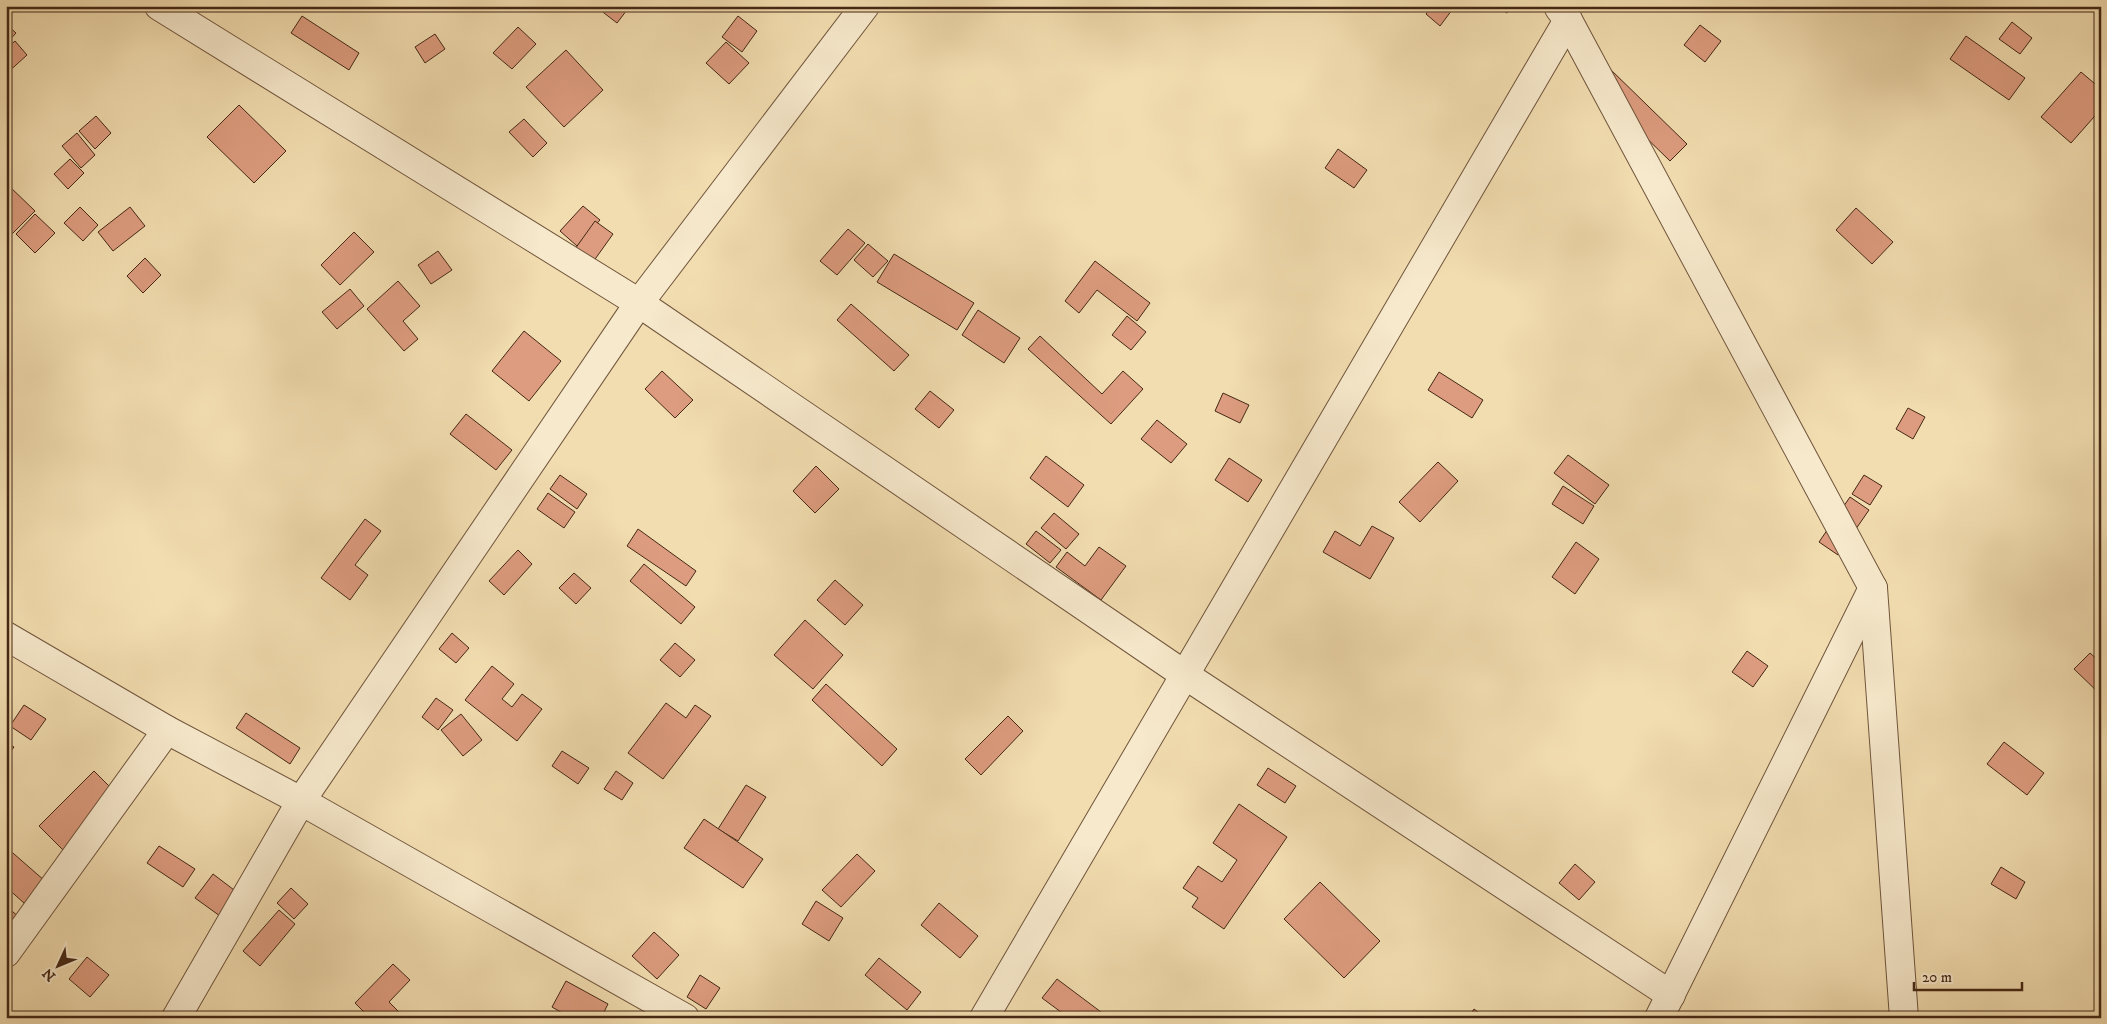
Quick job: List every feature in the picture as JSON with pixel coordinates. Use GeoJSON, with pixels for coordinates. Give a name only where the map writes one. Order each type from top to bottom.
{"type":"FeatureCollection","features":[{"type":"Feature","properties":{"kind":"street"},"geometry":{"type":"LineString","coordinates":[[159,6],[639,303],[1185,675],[1665,1006],[1873,588]]}},
{"type":"Feature","properties":{"kind":"street"},"geometry":{"type":"LineString","coordinates":[[176,1018],[300,801],[639,303],[865,6]]}},
{"type":"Feature","properties":{"kind":"street"},"geometry":{"type":"LineString","coordinates":[[1563,13],[1873,588],[1904,1018]]}},
{"type":"Feature","properties":{"kind":"street"},"geometry":{"type":"LineString","coordinates":[[984,1018],[1185,675],[1563,13]]}},
{"type":"Feature","properties":{"kind":"street"},"geometry":{"type":"LineString","coordinates":[[6,636],[167,730],[300,801],[685,1018]]}},
{"type":"Feature","properties":{"kind":"street"},"geometry":{"type":"LineString","coordinates":[[6,953],[167,730]]}},
{"type":"Feature","properties":{"kind":"building"},"geometry":{"type":"Polygon","coordinates":[[[445,6],[456,6],[450,12],[445,6]]]}},
{"type":"Feature","properties":{"kind":"building"},"geometry":{"type":"Polygon","coordinates":[[[595,6],[630,6],[617,23],[595,6]]]}},
{"type":"Feature","properties":{"kind":"building"},"geometry":{"type":"Polygon","coordinates":[[[1432,6],[1455,6],[1440,26],[1426,14],[1432,6]]]}},
{"type":"Feature","properties":{"kind":"building"},"geometry":{"type":"Polygon","coordinates":[[[1496,6],[1510,6],[1507,13],[1496,6]]]}},
{"type":"Feature","properties":{"kind":"building"},"geometry":{"type":"Polygon","coordinates":[[[302,16],[359,53],[349,70],[291,33],[302,16]]]}},
{"type":"Feature","properties":{"kind":"building"},"geometry":{"type":"Polygon","coordinates":[[[738,16],[757,31],[742,52],[722,37],[738,16]]]}},
{"type":"Feature","properties":{"kind":"building"},"geometry":{"type":"Polygon","coordinates":[[[2012,22],[2032,38],[2020,54],[1999,39],[2012,22]]]}},
{"type":"Feature","properties":{"kind":"building"},"geometry":{"type":"Polygon","coordinates":[[[6,24],[16,33],[6,44],[6,24]]]}},
{"type":"Feature","properties":{"kind":"building"},"geometry":{"type":"Polygon","coordinates":[[[1700,25],[1721,41],[1705,62],[1684,45],[1700,25]]]}},
{"type":"Feature","properties":{"kind":"building"},"geometry":{"type":"Polygon","coordinates":[[[518,27],[536,44],[512,69],[493,53],[518,27]]]}},
{"type":"Feature","properties":{"kind":"building"},"geometry":{"type":"Polygon","coordinates":[[[435,34],[445,49],[425,63],[415,47],[435,34]]]}},
{"type":"Feature","properties":{"kind":"building"},"geometry":{"type":"Polygon","coordinates":[[[1966,36],[2025,78],[2009,100],[1950,59],[1966,36]]]}},
{"type":"Feature","properties":{"kind":"building"},"geometry":{"type":"Polygon","coordinates":[[[15,41],[27,55],[6,74],[6,49],[15,41]]]}},
{"type":"Feature","properties":{"kind":"building"},"geometry":{"type":"Polygon","coordinates":[[[726,42],[749,63],[729,84],[706,63],[726,42]]]}},
{"type":"Feature","properties":{"kind":"building"},"geometry":{"type":"Polygon","coordinates":[[[566,50],[603,90],[564,127],[526,87],[566,50]]]}},
{"type":"Feature","properties":{"kind":"building"},"geometry":{"type":"Polygon","coordinates":[[[1609,68],[1687,144],[1670,161],[1592,85],[1609,68]]]}},
{"type":"Feature","properties":{"kind":"building"},"geometry":{"type":"Polygon","coordinates":[[[2081,72],[2101,89],[2101,109],[2071,143],[2041,117],[2081,72]]]}},
{"type":"Feature","properties":{"kind":"building"},"geometry":{"type":"Polygon","coordinates":[[[239,105],[286,151],[254,183],[207,137],[239,105]]]}},
{"type":"Feature","properties":{"kind":"building"},"geometry":{"type":"Polygon","coordinates":[[[96,116],[111,133],[95,149],[79,131],[96,116]]]}},
{"type":"Feature","properties":{"kind":"building"},"geometry":{"type":"Polygon","coordinates":[[[524,119],[547,143],[533,157],[509,132],[524,119]]]}},
{"type":"Feature","properties":{"kind":"building"},"geometry":{"type":"Polygon","coordinates":[[[77,133],[95,155],[81,168],[62,146],[77,133]]]}},
{"type":"Feature","properties":{"kind":"building"},"geometry":{"type":"Polygon","coordinates":[[[1338,149],[1367,170],[1354,188],[1325,168],[1338,149]]]}},
{"type":"Feature","properties":{"kind":"building"},"geometry":{"type":"Polygon","coordinates":[[[70,159],[84,173],[68,189],[54,174],[70,159]]]}},
{"type":"Feature","properties":{"kind":"building"},"geometry":{"type":"Polygon","coordinates":[[[6,184],[35,211],[6,240],[6,184]]]}},
{"type":"Feature","properties":{"kind":"building"},"geometry":{"type":"Polygon","coordinates":[[[583,206],[600,220],[577,246],[560,231],[583,206]]]}},
{"type":"Feature","properties":{"kind":"building"},"geometry":{"type":"Polygon","coordinates":[[[80,207],[98,225],[83,241],[64,223],[80,207]]]}},
{"type":"Feature","properties":{"kind":"building"},"geometry":{"type":"Polygon","coordinates":[[[130,207],[145,226],[113,251],[98,232],[130,207]]]}},
{"type":"Feature","properties":{"kind":"building"},"geometry":{"type":"Polygon","coordinates":[[[1856,208],[1893,242],[1872,264],[1836,230],[1856,208]]]}},
{"type":"Feature","properties":{"kind":"building"},"geometry":{"type":"Polygon","coordinates":[[[35,214],[55,233],[35,253],[16,234],[35,214]]]}},
{"type":"Feature","properties":{"kind":"building"},"geometry":{"type":"Polygon","coordinates":[[[595,221],[613,234],[593,262],[575,249],[595,221]]]}},
{"type":"Feature","properties":{"kind":"building"},"geometry":{"type":"Polygon","coordinates":[[[848,229],[865,243],[837,275],[820,261],[848,229]]]}},
{"type":"Feature","properties":{"kind":"building"},"geometry":{"type":"Polygon","coordinates":[[[354,232],[374,252],[340,285],[321,265],[354,232]]]}},
{"type":"Feature","properties":{"kind":"building"},"geometry":{"type":"Polygon","coordinates":[[[868,244],[888,261],[873,277],[854,260],[868,244]]]}},
{"type":"Feature","properties":{"kind":"building"},"geometry":{"type":"Polygon","coordinates":[[[438,251],[452,270],[431,284],[418,265],[438,251]]]}},
{"type":"Feature","properties":{"kind":"building"},"geometry":{"type":"Polygon","coordinates":[[[894,254],[974,303],[957,330],[877,282],[894,254]]]}},
{"type":"Feature","properties":{"kind":"building"},"geometry":{"type":"Polygon","coordinates":[[[145,258],[161,275],[143,293],[127,276],[145,258]]]}},
{"type":"Feature","properties":{"kind":"building"},"geometry":{"type":"Polygon","coordinates":[[[1095,261],[1150,303],[1137,321],[1097,290],[1079,313],[1065,301],[1095,261]]]}},
{"type":"Feature","properties":{"kind":"building"},"geometry":{"type":"Polygon","coordinates":[[[398,281],[420,306],[403,321],[418,339],[404,351],[367,309],[398,281]]]}},
{"type":"Feature","properties":{"kind":"building"},"geometry":{"type":"Polygon","coordinates":[[[350,289],[364,306],[337,329],[322,312],[350,289]]]}},
{"type":"Feature","properties":{"kind":"building"},"geometry":{"type":"Polygon","coordinates":[[[851,304],[909,355],[894,371],[837,320],[851,304]]]}},
{"type":"Feature","properties":{"kind":"building"},"geometry":{"type":"Polygon","coordinates":[[[978,310],[1020,338],[1004,363],[962,335],[978,310]]]}},
{"type":"Feature","properties":{"kind":"building"},"geometry":{"type":"Polygon","coordinates":[[[1127,316],[1146,332],[1131,350],[1112,335],[1127,316]]]}},
{"type":"Feature","properties":{"kind":"building"},"geometry":{"type":"Polygon","coordinates":[[[524,331],[561,361],[529,401],[492,371],[524,331]]]}},
{"type":"Feature","properties":{"kind":"building"},"geometry":{"type":"Polygon","coordinates":[[[1040,336],[1102,394],[1123,371],[1143,389],[1111,424],[1028,349],[1040,336]]]}},
{"type":"Feature","properties":{"kind":"building"},"geometry":{"type":"Polygon","coordinates":[[[662,371],[693,400],[675,418],[645,389],[662,371]]]}},
{"type":"Feature","properties":{"kind":"building"},"geometry":{"type":"Polygon","coordinates":[[[1439,372],[1483,400],[1472,418],[1428,390],[1439,372]]]}},
{"type":"Feature","properties":{"kind":"building"},"geometry":{"type":"Polygon","coordinates":[[[930,391],[954,410],[939,428],[915,409],[930,391]]]}},
{"type":"Feature","properties":{"kind":"building"},"geometry":{"type":"Polygon","coordinates":[[[1223,393],[1249,405],[1240,423],[1215,411],[1223,393]]]}},
{"type":"Feature","properties":{"kind":"building"},"geometry":{"type":"Polygon","coordinates":[[[1908,408],[1925,417],[1913,439],[1896,429],[1908,408]]]}},
{"type":"Feature","properties":{"kind":"building"},"geometry":{"type":"Polygon","coordinates":[[[466,414],[512,450],[496,470],[450,434],[466,414]]]}},
{"type":"Feature","properties":{"kind":"building"},"geometry":{"type":"Polygon","coordinates":[[[1157,420],[1187,444],[1171,463],[1141,439],[1157,420]]]}},
{"type":"Feature","properties":{"kind":"building"},"geometry":{"type":"Polygon","coordinates":[[[1568,455],[1609,485],[1595,504],[1554,473],[1568,455]]]}},
{"type":"Feature","properties":{"kind":"building"},"geometry":{"type":"Polygon","coordinates":[[[1046,456],[1084,485],[1068,507],[1030,478],[1046,456]]]}},
{"type":"Feature","properties":{"kind":"building"},"geometry":{"type":"Polygon","coordinates":[[[1229,458],[1262,480],[1248,502],[1215,480],[1229,458]]]}},
{"type":"Feature","properties":{"kind":"building"},"geometry":{"type":"Polygon","coordinates":[[[1438,462],[1458,481],[1420,522],[1399,502],[1438,462]]]}},
{"type":"Feature","properties":{"kind":"building"},"geometry":{"type":"Polygon","coordinates":[[[816,466],[839,489],[815,513],[793,491],[816,466]]]}},
{"type":"Feature","properties":{"kind":"building"},"geometry":{"type":"Polygon","coordinates":[[[560,475],[587,494],[577,509],[550,489],[560,475]]]}},
{"type":"Feature","properties":{"kind":"building"},"geometry":{"type":"Polygon","coordinates":[[[1864,475],[1882,486],[1870,505],[1852,494],[1864,475]]]}},
{"type":"Feature","properties":{"kind":"building"},"geometry":{"type":"Polygon","coordinates":[[[1563,486],[1594,506],[1583,524],[1552,504],[1563,486]]]}},
{"type":"Feature","properties":{"kind":"building"},"geometry":{"type":"Polygon","coordinates":[[[548,493],[575,512],[564,528],[537,509],[548,493]]]}},
{"type":"Feature","properties":{"kind":"building"},"geometry":{"type":"Polygon","coordinates":[[[1850,497],[1869,510],[1838,555],[1819,542],[1850,497]]]}},
{"type":"Feature","properties":{"kind":"building"},"geometry":{"type":"Polygon","coordinates":[[[1054,513],[1079,534],[1066,549],[1041,528],[1054,513]]]}},
{"type":"Feature","properties":{"kind":"building"},"geometry":{"type":"Polygon","coordinates":[[[365,519],[381,531],[355,565],[368,575],[350,600],[321,578],[365,519]]]}},
{"type":"Feature","properties":{"kind":"building"},"geometry":{"type":"Polygon","coordinates":[[[1372,526],[1394,538],[1370,579],[1323,552],[1335,531],[1360,546],[1372,526]]]}},
{"type":"Feature","properties":{"kind":"building"},"geometry":{"type":"Polygon","coordinates":[[[638,529],[696,571],[686,586],[627,546],[638,529]]]}},
{"type":"Feature","properties":{"kind":"building"},"geometry":{"type":"Polygon","coordinates":[[[1036,531],[1061,550],[1050,563],[1026,544],[1036,531]]]}},
{"type":"Feature","properties":{"kind":"building"},"geometry":{"type":"Polygon","coordinates":[[[1576,542],[1599,559],[1575,594],[1552,577],[1576,542]]]}},
{"type":"Feature","properties":{"kind":"building"},"geometry":{"type":"Polygon","coordinates":[[[1099,547],[1126,566],[1101,600],[1056,567],[1067,552],[1085,566],[1099,547]]]}},
{"type":"Feature","properties":{"kind":"building"},"geometry":{"type":"Polygon","coordinates":[[[518,550],[532,564],[504,595],[489,581],[518,550]]]}},
{"type":"Feature","properties":{"kind":"building"},"geometry":{"type":"Polygon","coordinates":[[[644,564],[695,607],[681,624],[630,581],[644,564]]]}},
{"type":"Feature","properties":{"kind":"building"},"geometry":{"type":"Polygon","coordinates":[[[574,573],[591,588],[576,604],[559,588],[574,573]]]}},
{"type":"Feature","properties":{"kind":"building"},"geometry":{"type":"Polygon","coordinates":[[[835,580],[863,605],[845,625],[817,600],[835,580]]]}},
{"type":"Feature","properties":{"kind":"building"},"geometry":{"type":"Polygon","coordinates":[[[805,620],[843,655],[813,689],[774,655],[805,620]]]}},
{"type":"Feature","properties":{"kind":"building"},"geometry":{"type":"Polygon","coordinates":[[[452,633],[469,648],[456,663],[439,649],[452,633]]]}},
{"type":"Feature","properties":{"kind":"building"},"geometry":{"type":"Polygon","coordinates":[[[675,643],[695,660],[680,677],[660,660],[675,643]]]}},
{"type":"Feature","properties":{"kind":"building"},"geometry":{"type":"Polygon","coordinates":[[[1747,651],[1768,666],[1753,687],[1732,672],[1747,651]]]}},
{"type":"Feature","properties":{"kind":"building"},"geometry":{"type":"Polygon","coordinates":[[[2090,653],[2101,663],[2101,695],[2074,669],[2090,653]]]}},
{"type":"Feature","properties":{"kind":"building"},"geometry":{"type":"Polygon","coordinates":[[[492,666],[514,684],[502,699],[512,707],[522,694],[542,709],[517,741],[465,700],[492,666]]]}},
{"type":"Feature","properties":{"kind":"building"},"geometry":{"type":"Polygon","coordinates":[[[826,684],[897,749],[882,766],[812,700],[826,684]]]}},
{"type":"Feature","properties":{"kind":"building"},"geometry":{"type":"Polygon","coordinates":[[[436,698],[453,710],[438,730],[422,717],[436,698]]]}},
{"type":"Feature","properties":{"kind":"building"},"geometry":{"type":"Polygon","coordinates":[[[666,703],[686,718],[695,705],[711,716],[663,779],[628,753],[666,703]]]}},
{"type":"Feature","properties":{"kind":"building"},"geometry":{"type":"Polygon","coordinates":[[[24,705],[46,719],[31,740],[10,726],[24,705]]]}},
{"type":"Feature","properties":{"kind":"building"},"geometry":{"type":"Polygon","coordinates":[[[246,713],[300,748],[290,764],[236,728],[246,713]]]}},
{"type":"Feature","properties":{"kind":"building"},"geometry":{"type":"Polygon","coordinates":[[[461,714],[482,740],[463,756],[441,730],[461,714]]]}},
{"type":"Feature","properties":{"kind":"building"},"geometry":{"type":"Polygon","coordinates":[[[1008,716],[1023,731],[981,775],[965,759],[1008,716]]]}},
{"type":"Feature","properties":{"kind":"building"},"geometry":{"type":"Polygon","coordinates":[[[6,742],[14,747],[6,758],[6,742]]]}},
{"type":"Feature","properties":{"kind":"building"},"geometry":{"type":"Polygon","coordinates":[[[2004,742],[2044,773],[2027,795],[1987,764],[2004,742]]]}},
{"type":"Feature","properties":{"kind":"building"},"geometry":{"type":"Polygon","coordinates":[[[562,751],[589,768],[578,784],[552,766],[562,751]]]}},
{"type":"Feature","properties":{"kind":"building"},"geometry":{"type":"Polygon","coordinates":[[[1268,768],[1296,786],[1285,803],[1257,785],[1268,768]]]}},
{"type":"Feature","properties":{"kind":"building"},"geometry":{"type":"Polygon","coordinates":[[[94,771],[123,800],[68,855],[39,826],[94,771]]]}},
{"type":"Feature","properties":{"kind":"building"},"geometry":{"type":"Polygon","coordinates":[[[616,771],[633,783],[622,800],[604,789],[616,771]]]}},
{"type":"Feature","properties":{"kind":"building"},"geometry":{"type":"Polygon","coordinates":[[[746,785],[766,797],[738,841],[718,829],[746,785]]]}},
{"type":"Feature","properties":{"kind":"building"},"geometry":{"type":"Polygon","coordinates":[[[1239,804],[1287,837],[1224,929],[1192,907],[1198,898],[1183,888],[1198,866],[1222,882],[1237,860],[1213,843],[1239,804]]]}},
{"type":"Feature","properties":{"kind":"building"},"geometry":{"type":"Polygon","coordinates":[[[704,819],[763,859],[743,888],[684,848],[704,819]]]}},
{"type":"Feature","properties":{"kind":"building"},"geometry":{"type":"Polygon","coordinates":[[[159,846],[195,869],[183,887],[147,863],[159,846]]]}},
{"type":"Feature","properties":{"kind":"building"},"geometry":{"type":"Polygon","coordinates":[[[6,847],[53,888],[33,911],[6,887],[6,847]]]}},
{"type":"Feature","properties":{"kind":"building"},"geometry":{"type":"Polygon","coordinates":[[[857,854],[875,871],[841,907],[822,890],[857,854]]]}},
{"type":"Feature","properties":{"kind":"building"},"geometry":{"type":"Polygon","coordinates":[[[1575,864],[1595,882],[1579,900],[1559,883],[1575,864]]]}},
{"type":"Feature","properties":{"kind":"building"},"geometry":{"type":"Polygon","coordinates":[[[2001,867],[2025,882],[2016,899],[1991,884],[2001,867]]]}},
{"type":"Feature","properties":{"kind":"building"},"geometry":{"type":"Polygon","coordinates":[[[213,874],[238,893],[220,916],[195,898],[213,874]]]}},
{"type":"Feature","properties":{"kind":"building"},"geometry":{"type":"Polygon","coordinates":[[[1320,882],[1380,941],[1344,978],[1284,919],[1320,882]]]}},
{"type":"Feature","properties":{"kind":"building"},"geometry":{"type":"Polygon","coordinates":[[[291,888],[308,904],[294,919],[277,903],[291,888]]]}},
{"type":"Feature","properties":{"kind":"building"},"geometry":{"type":"Polygon","coordinates":[[[816,901],[843,918],[829,941],[802,924],[816,901]]]}},
{"type":"Feature","properties":{"kind":"building"},"geometry":{"type":"Polygon","coordinates":[[[939,903],[978,936],[960,958],[921,925],[939,903]]]}},
{"type":"Feature","properties":{"kind":"building"},"geometry":{"type":"Polygon","coordinates":[[[6,906],[26,923],[6,945],[6,906]]]}},
{"type":"Feature","properties":{"kind":"building"},"geometry":{"type":"Polygon","coordinates":[[[279,910],[295,924],[260,966],[243,951],[279,910]]]}},
{"type":"Feature","properties":{"kind":"building"},"geometry":{"type":"Polygon","coordinates":[[[654,932],[679,955],[657,979],[632,956],[654,932]]]}},
{"type":"Feature","properties":{"kind":"building"},"geometry":{"type":"Polygon","coordinates":[[[87,957],[109,975],[90,997],[69,979],[87,957]]]}},
{"type":"Feature","properties":{"kind":"building"},"geometry":{"type":"Polygon","coordinates":[[[879,958],[921,992],[907,1010],[865,975],[879,958]]]}},
{"type":"Feature","properties":{"kind":"building"},"geometry":{"type":"Polygon","coordinates":[[[393,964],[410,980],[389,1002],[405,1018],[370,1018],[355,1003],[393,964]]]}},
{"type":"Feature","properties":{"kind":"building"},"geometry":{"type":"Polygon","coordinates":[[[700,975],[720,988],[706,1009],[687,997],[700,975]]]}},
{"type":"Feature","properties":{"kind":"building"},"geometry":{"type":"Polygon","coordinates":[[[1057,979],[1109,1018],[1069,1018],[1042,998],[1057,979]]]}},
{"type":"Feature","properties":{"kind":"building"},"geometry":{"type":"Polygon","coordinates":[[[566,981],[608,1004],[601,1018],[571,1018],[552,1007],[566,981]]]}},
{"type":"Feature","properties":{"kind":"building"},"geometry":{"type":"Polygon","coordinates":[[[1474,1009],[1486,1018],[1468,1018],[1474,1009]]]}}]}
